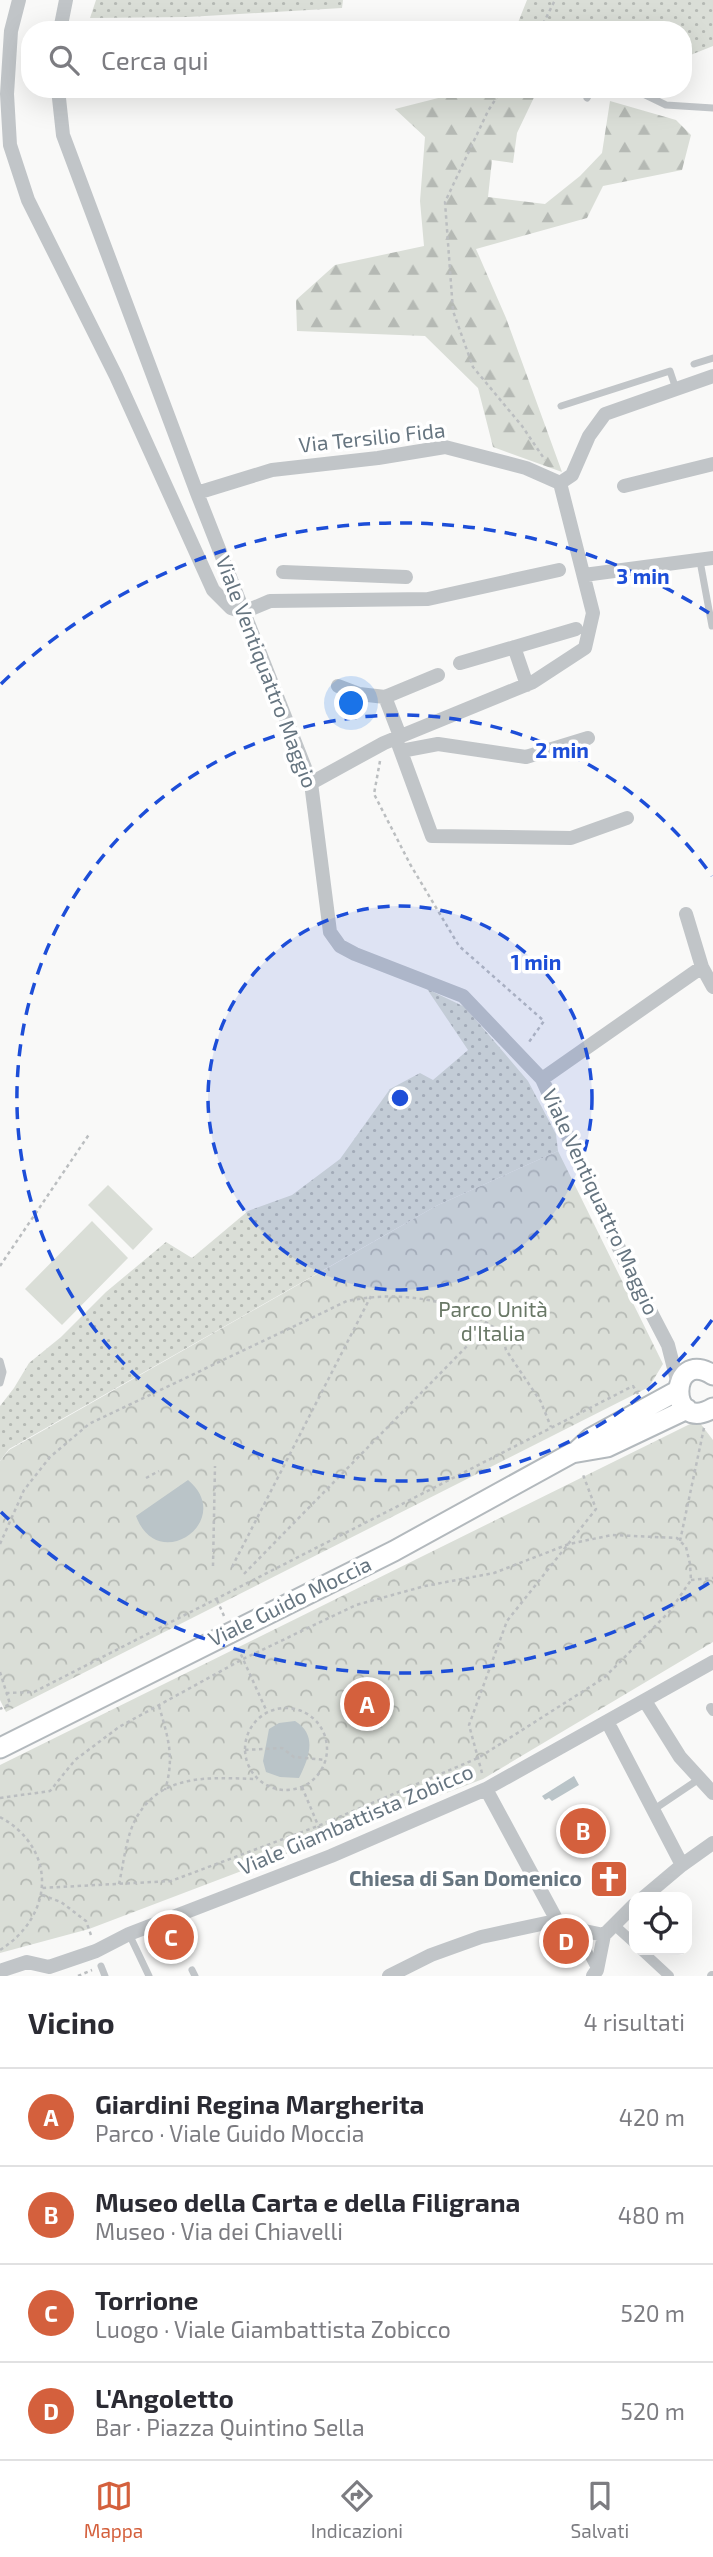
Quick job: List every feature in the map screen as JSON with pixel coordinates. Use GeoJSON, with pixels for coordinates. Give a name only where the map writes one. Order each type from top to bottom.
{"type":"FeatureCollection","features":[{"type":"Feature","properties":{"kind":"main road"},"geometry":{"type":"LineString","coordinates":[[693,1370],[707,1371],[713,1375]]}},
{"type":"Feature","properties":{"kind":"main road","name":"Viale Guido Moccia"},"geometry":{"type":"LineString","coordinates":[[0,1748],[394,1550],[578,1451],[591,1438],[678,1388],[682,1378],[693,1370]]}},
{"type":"Feature","properties":{"kind":"main road"},"geometry":{"type":"LineString","coordinates":[[678,1388],[682,1404],[687,1409],[709,1415]]}},
{"type":"Feature","properties":{"kind":"main road","name":"Viale Guido Moccia"},"geometry":{"type":"LineString","coordinates":[[578,1451],[607,1447],[687,1409]]}},
{"type":"Feature","properties":{"kind":"street"},"geometry":{"type":"LineString","coordinates":[[19,0],[11,31],[6,94],[10,145],[29,200],[116,376],[213,590],[232,608],[244,612],[270,601],[428,599],[559,570]]}},
{"type":"Feature","properties":{"kind":"street"},"geometry":{"type":"LineString","coordinates":[[62,21],[66,0]]}},
{"type":"Feature","properties":{"kind":"street","name":"Viale Ventiquattro Maggio"},"geometry":{"type":"LineString","coordinates":[[59,98],[63,135],[197,493],[311,783],[330,932],[340,946],[355,954],[463,996],[542,1079],[629,1270],[668,1345],[678,1388]]}},
{"type":"Feature","properties":{"kind":"street"},"geometry":{"type":"LineString","coordinates":[[311,783],[395,742],[527,685],[584,648],[593,612],[560,483],[572,475],[589,436],[605,414],[713,376]]}},
{"type":"Feature","properties":{"kind":"street","name":"Via Tersilio Fida"},"geometry":{"type":"LineString","coordinates":[[197,493],[272,470],[445,447],[526,468],[560,483]]}},
{"type":"Feature","properties":{"kind":"street"},"geometry":{"type":"LineString","coordinates":[[624,486],[713,464]]}},
{"type":"Feature","properties":{"kind":"street"},"geometry":{"type":"LineString","coordinates":[[583,575],[707,560]]}},
{"type":"Feature","properties":{"kind":"street"},"geometry":{"type":"LineString","coordinates":[[283,572],[405,577]]}},
{"type":"Feature","properties":{"kind":"street"},"geometry":{"type":"LineString","coordinates":[[370,575],[370,600]]}},
{"type":"Feature","properties":{"kind":"street"},"geometry":{"type":"LineString","coordinates":[[460,663],[576,629]]}},
{"type":"Feature","properties":{"kind":"street"},"geometry":{"type":"LineString","coordinates":[[514,647],[527,685]]}},
{"type":"Feature","properties":{"kind":"street"},"geometry":{"type":"LineString","coordinates":[[338,686],[359,694],[385,697],[438,675]]}},
{"type":"Feature","properties":{"kind":"street"},"geometry":{"type":"LineString","coordinates":[[385,697],[395,742],[432,836],[571,838],[627,818]]}},
{"type":"Feature","properties":{"kind":"street"},"geometry":{"type":"LineString","coordinates":[[395,742],[439,744],[526,757],[588,738]]}},
{"type":"Feature","properties":{"kind":"street"},"geometry":{"type":"LineString","coordinates":[[686,914],[702,967],[713,987]]}},
{"type":"Feature","properties":{"kind":"street"},"geometry":{"type":"LineString","coordinates":[[542,1079],[702,967]]}},
{"type":"Feature","properties":{"kind":"street","name":"Viale Ventiquattro Maggio"},"geometry":{"type":"LineString","coordinates":[[668,1345],[693,1370]]}},
{"type":"Feature","properties":{"kind":"street","name":"Viale Giambattista Zobicco"},"geometry":{"type":"LineString","coordinates":[[0,1971],[27,1962],[49,1967],[96,1951],[129,1934],[331,1856],[486,1789],[713,1662]]}},
{"type":"Feature","properties":{"kind":"street"},"geometry":{"type":"LineString","coordinates":[[645,1701],[680,1758],[713,1793]]}},
{"type":"Feature","properties":{"kind":"street"},"geometry":{"type":"LineString","coordinates":[[608,1723],[682,1865]]}},
{"type":"Feature","properties":{"kind":"street"},"geometry":{"type":"LineString","coordinates":[[486,1789],[567,1927],[598,1974]]}},
{"type":"Feature","properties":{"kind":"street"},"geometry":{"type":"LineString","coordinates":[[650,1892],[713,1843]]}},
{"type":"Feature","properties":{"kind":"street"},"geometry":{"type":"LineString","coordinates":[[598,1974],[608,1929],[629,1910]]}},
{"type":"Feature","properties":{"kind":"street"},"geometry":{"type":"LineString","coordinates":[[389,1976],[431,1955],[481,1937],[546,1923],[608,1929],[629,1940]]}},
{"type":"Feature","properties":{"kind":"street"},"geometry":{"type":"LineString","coordinates":[[646,1955],[669,1976]]}},
{"type":"Feature","properties":{"kind":"lane"},"geometry":{"type":"LineString","coordinates":[[652,98],[666,105],[713,108]]}},
{"type":"Feature","properties":{"kind":"lane"},"geometry":{"type":"LineString","coordinates":[[694,364],[713,358]]}},
{"type":"Feature","properties":{"kind":"lane"},"geometry":{"type":"LineString","coordinates":[[561,406],[670,372],[676,389]]}},
{"type":"Feature","properties":{"kind":"lane"},"geometry":{"type":"LineString","coordinates":[[707,560],[712,626]]}},
{"type":"Feature","properties":{"kind":"lane"},"geometry":{"type":"LineString","coordinates":[[0,1361],[3,1371],[0,1383]]}},
{"type":"Feature","properties":{"kind":"lane"},"geometry":{"type":"LineString","coordinates":[[652,1811],[699,1779]]}},
{"type":"Feature","properties":{"kind":"lane"},"geometry":{"type":"LineString","coordinates":[[129,1934],[149,1976]]}},
{"type":"Feature","properties":{"kind":"lane"},"geometry":{"type":"LineString","coordinates":[[27,1962],[33,1976]]}},
{"type":"Feature","properties":{"kind":"lane"},"geometry":{"type":"LineString","coordinates":[[101,1966],[105,1976]]}},
{"type":"Feature","properties":{"kind":"path"},"geometry":{"type":"LineString","coordinates":[[544,21],[555,0]]}},
{"type":"Feature","properties":{"kind":"path"},"geometry":{"type":"LineString","coordinates":[[496,98],[445,202],[453,310],[473,366],[522,426],[545,460]]}},
{"type":"Feature","properties":{"kind":"path"},"geometry":{"type":"LineString","coordinates":[[395,742],[374,794],[410,864],[459,946],[544,1021],[519,1056]]}},
{"type":"Feature","properties":{"kind":"path"},"geometry":{"type":"LineString","coordinates":[[0,1266],[90,1133]]}},
{"type":"Feature","properties":{"kind":"path"},"geometry":{"type":"LineString","coordinates":[[232,1567],[371,1296]]}},
{"type":"Feature","properties":{"kind":"path"},"geometry":{"type":"LineString","coordinates":[[0,1544],[24,1490],[50,1457],[89,1424],[347,1301],[371,1296],[415,1298],[461,1309],[502,1332],[506,1350],[541,1402],[551,1427]]}},
{"type":"Feature","properties":{"kind":"path"},"geometry":{"type":"LineString","coordinates":[[244,1574],[467,1346],[483,1322]]}},
{"type":"Feature","properties":{"kind":"path"},"geometry":{"type":"LineString","coordinates":[[6,1693],[34,1692],[633,1386],[640,1399]]}},
{"type":"Feature","properties":{"kind":"path"},"geometry":{"type":"LineString","coordinates":[[680,1541],[709,1415]]}},
{"type":"Feature","properties":{"kind":"path"},"geometry":{"type":"LineString","coordinates":[[213,1566],[215,1466]]}},
{"type":"Feature","properties":{"kind":"path"},"geometry":{"type":"LineString","coordinates":[[146,1478],[159,1471]]}},
{"type":"Feature","properties":{"kind":"path"},"geometry":{"type":"LineString","coordinates":[[486,1789],[468,1725],[507,1621],[596,1509],[582,1472]]}},
{"type":"Feature","properties":{"kind":"path"},"geometry":{"type":"LineString","coordinates":[[0,1798],[50,1791],[75,1760],[119,1727],[243,1659],[356,1605],[425,1586],[494,1573],[569,1544],[612,1535],[677,1538],[686,1547],[691,1580],[670,1611],[604,1678],[478,1758],[318,1826],[171,1881],[41,1888]]}},
{"type":"Feature","properties":{"kind":"path"},"geometry":{"type":"LineString","coordinates":[[691,1580],[713,1578]]}},
{"type":"Feature","properties":{"kind":"path"},"geometry":{"type":"LineString","coordinates":[[217,1600],[267,1713]]}},
{"type":"Feature","properties":{"kind":"path"},"geometry":{"type":"LineString","coordinates":[[0,1672],[10,1704],[0,1709]]}},
{"type":"Feature","properties":{"kind":"path"},"geometry":{"type":"LineString","coordinates":[[159,1706],[170,1742],[171,1770],[165,1790]]}},
{"type":"Feature","properties":{"kind":"path"},"geometry":{"type":"LineString","coordinates":[[286,1708],[311,1716],[326,1738],[326,1760],[318,1775],[302,1787],[281,1791],[268,1787],[257,1779],[248,1768],[245,1750],[251,1727],[260,1717],[286,1708]]}},
{"type":"Feature","properties":{"kind":"path"},"geometry":{"type":"LineString","coordinates":[[245,1750],[282,1748],[295,1757],[326,1760]]}},
{"type":"Feature","properties":{"kind":"path"},"geometry":{"type":"LineString","coordinates":[[119,1884],[138,1815],[157,1794],[177,1784],[202,1777],[257,1779]]}},
{"type":"Feature","properties":{"kind":"path"},"geometry":{"type":"LineString","coordinates":[[302,1787],[331,1856]]}},
{"type":"Feature","properties":{"kind":"path"},"geometry":{"type":"LineString","coordinates":[[0,1816],[15,1825],[32,1845],[41,1869],[42,1895],[33,1919],[17,1939],[0,1950]]}},
{"type":"Feature","properties":{"kind":"path"},"geometry":{"type":"LineString","coordinates":[[42,1895],[61,1902],[86,1921],[96,1951]]}},
{"type":"Feature","properties":{"kind":"green space"},"geometry":{"type":"Polygon","coordinates":[[[96,0],[343,0],[342,8],[188,17],[90,18],[96,0]]]}},
{"type":"Feature","properties":{"kind":"green space"},"geometry":{"type":"Polygon","coordinates":[[[527,0],[713,0],[713,46],[692,54],[692,21],[519,21],[527,0]]]}},
{"type":"Feature","properties":{"kind":"green space"},"geometry":{"type":"Polygon","coordinates":[[[438,98],[534,98],[517,133],[513,163],[492,160],[488,197],[545,204],[580,176],[602,153],[610,101],[676,120],[691,135],[682,170],[603,186],[587,218],[476,249],[506,318],[562,472],[493,447],[478,388],[425,336],[297,331],[296,300],[335,265],[424,246],[420,201],[425,137],[395,109],[438,98]]]}},
{"type":"Feature","properties":{"kind":"green space"},"geometry":{"type":"Polygon","coordinates":[[[427,989],[465,1007],[528,1081],[556,1134],[558,1151],[436,1206],[9,1449],[0,1461],[0,1406],[29,1363],[61,1337],[106,1292],[166,1242],[192,1258],[248,1211],[292,1195],[340,1159],[390,1089],[420,1073],[433,1080],[468,1050],[427,989]]]}},
{"type":"Feature","properties":{"kind":"green space","name":"Parco Unità d'Italia"},"geometry":{"type":"Polygon","coordinates":[[[558,1151],[663,1364],[649,1387],[6,1712],[0,1700],[0,1461],[9,1450],[436,1206],[558,1151]]]}},
{"type":"Feature","properties":{"kind":"green space"},"geometry":{"type":"Polygon","coordinates":[[[108,1185],[153,1229],[133,1250],[88,1205],[108,1185]]]}},
{"type":"Feature","properties":{"kind":"green space"},"geometry":{"type":"Polygon","coordinates":[[[92,1221],[128,1258],[62,1325],[25,1289],[92,1221]]]}},
{"type":"Feature","properties":{"kind":"green space"},"geometry":{"type":"Polygon","coordinates":[[[700,1423],[713,1440],[713,1642],[483,1779],[89,1929],[0,1953],[0,1765],[690,1424],[700,1423]]]}},
{"type":"Feature","properties":{"kind":"shaded area"},"geometry":{"type":"Polygon","coordinates":[[[188,1480],[200,1495],[203,1511],[198,1525],[188,1536],[175,1542],[160,1541],[147,1533],[136,1516],[188,1480]]]}},
{"type":"Feature","properties":{"kind":"shaded area"},"geometry":{"type":"Polygon","coordinates":[[[295,1721],[307,1733],[309,1740],[306,1763],[299,1778],[280,1777],[266,1772],[263,1761],[269,1729],[279,1723],[295,1721]]]}},
{"type":"Feature","properties":{"kind":"shaded area"},"geometry":{"type":"Polygon","coordinates":[[[574,1776],[579,1785],[552,1801],[549,1798],[545,1800],[542,1796],[574,1776]]]}},
{"type":"Feature","properties":{"kind":"place","name":"Giardini Regina Margherita"},"geometry":{"type":"Point","coordinates":[367,1704]}},
{"type":"Feature","properties":{"kind":"place","name":"Museo della Carta e della Filigrana"},"geometry":{"type":"Point","coordinates":[583,1831]}},
{"type":"Feature","properties":{"kind":"place","name":"Chiesa di San Domenico"},"geometry":{"type":"Point","coordinates":[609,1879]}},
{"type":"Feature","properties":{"kind":"place","name":"Torrione"},"geometry":{"type":"Point","coordinates":[171,1937]}},
{"type":"Feature","properties":{"kind":"place","name":"L'Angoletto"},"geometry":{"type":"Point","coordinates":[566,1941]}}]}
